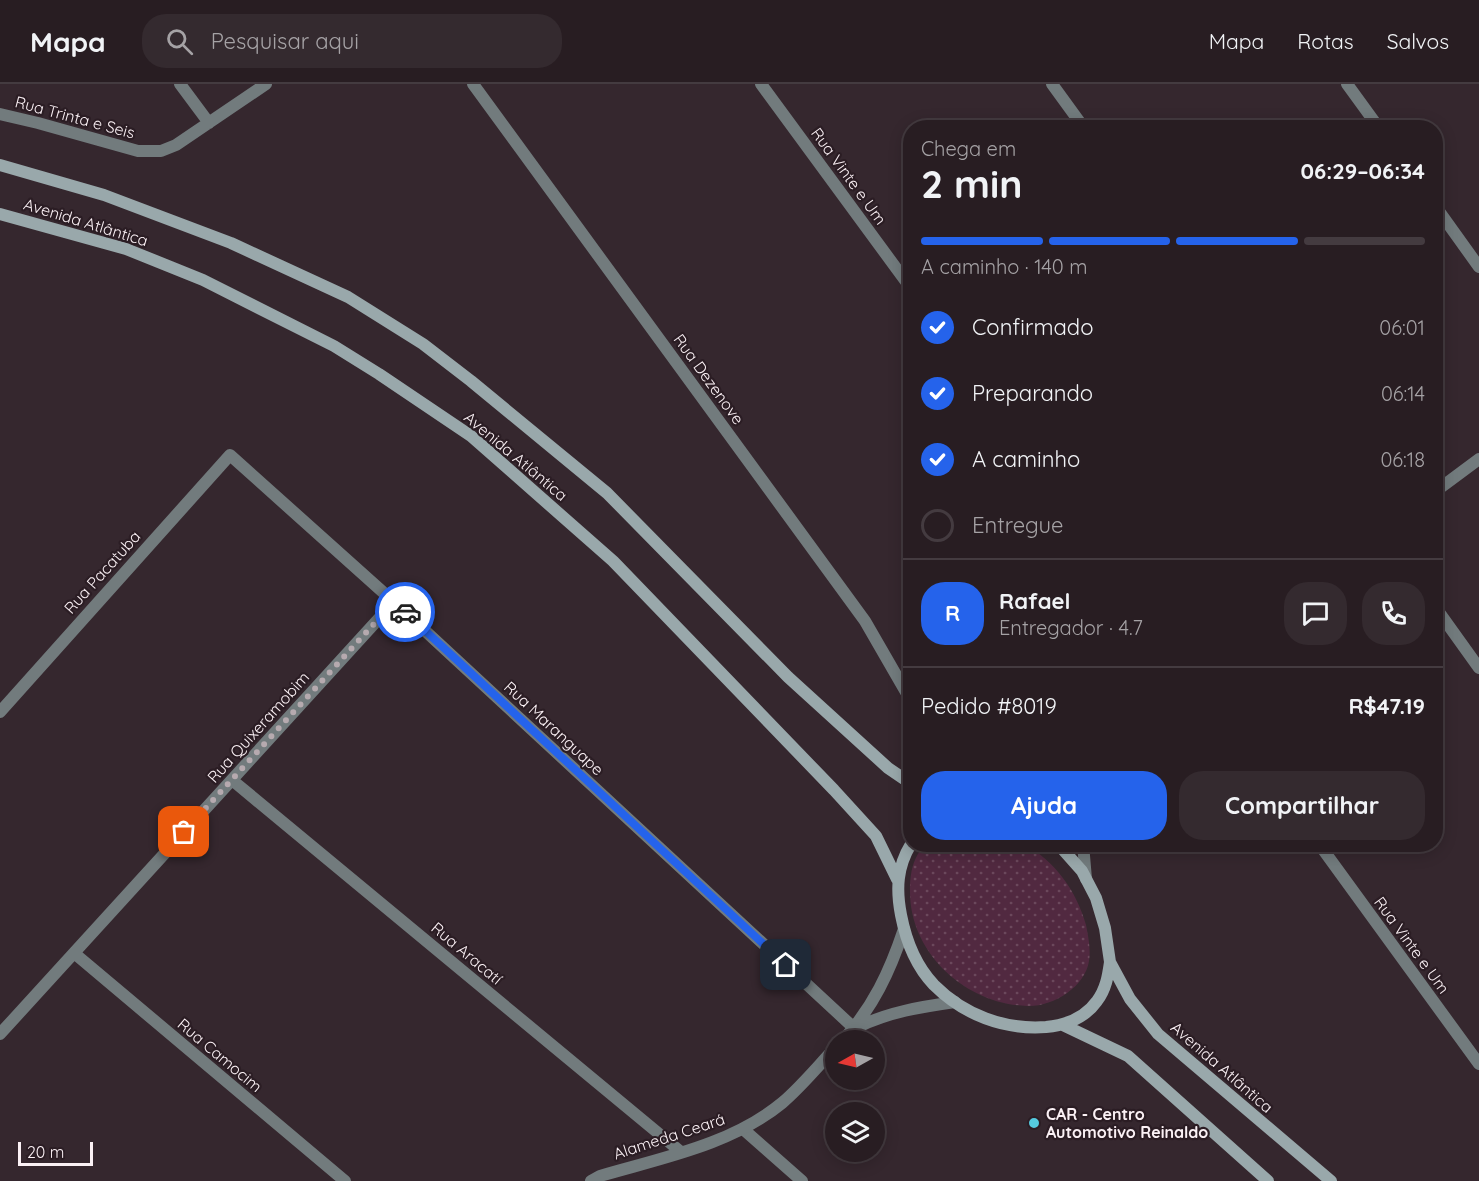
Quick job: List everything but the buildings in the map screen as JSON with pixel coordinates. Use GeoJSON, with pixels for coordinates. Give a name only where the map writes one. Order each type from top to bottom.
{"type":"FeatureCollection","features":[{"type":"Feature","properties":{"kind":"main road","name":"Avenida Atlântica"},"geometry":{"type":"LineString","coordinates":[[0,165],[104,195],[231,243],[348,297],[423,344],[607,493],[788,677],[888,768],[903,778]]}},
{"type":"Feature","properties":{"kind":"main road","name":"Avenida Atlântica"},"geometry":{"type":"LineString","coordinates":[[0,214],[126,249],[203,280],[334,346],[380,374],[471,436],[613,561],[834,789],[876,836],[897,879]]}},
{"type":"Feature","properties":{"kind":"main road","name":"Avenida Atlântica"},"geometry":{"type":"LineString","coordinates":[[906,852],[897,879],[898,903],[911,952],[920,967],[933,984],[955,1002],[984,1018],[1006,1026],[1029,1028],[1064,1025],[1082,1016],[1097,1001],[1107,982],[1110,962],[1105,928],[1096,898],[1082,871],[1065,852]]}},
{"type":"Feature","properties":{"kind":"main road","name":"Avenida Atlântica"},"geometry":{"type":"LineString","coordinates":[[1110,962],[1130,999],[1158,1034],[1331,1181]]}},
{"type":"Feature","properties":{"kind":"main road"},"geometry":{"type":"LineString","coordinates":[[1064,1025],[1128,1056],[1268,1181]]}},
{"type":"Feature","properties":{"kind":"street"},"geometry":{"type":"LineString","coordinates":[[180,84],[209,123]]}},
{"type":"Feature","properties":{"kind":"street","name":"Rua Trinta e Seis"},"geometry":{"type":"LineString","coordinates":[[0,114],[138,151],[161,151],[176,145],[266,84]]}},
{"type":"Feature","properties":{"kind":"street","name":"Rua Dezenove"},"geometry":{"type":"LineString","coordinates":[[473,84],[865,621],[903,687]]}},
{"type":"Feature","properties":{"kind":"street","name":"Rua Vinte e Um"},"geometry":{"type":"LineString","coordinates":[[761,84],[903,277]]}},
{"type":"Feature","properties":{"kind":"street"},"geometry":{"type":"LineString","coordinates":[[1052,84],[1078,120]]}},
{"type":"Feature","properties":{"kind":"street"},"geometry":{"type":"LineString","coordinates":[[1347,84],[1372,120]]}},
{"type":"Feature","properties":{"kind":"street"},"geometry":{"type":"LineString","coordinates":[[1443,217],[1479,267]]}},
{"type":"Feature","properties":{"kind":"street","name":"Rua Maranguape"},"geometry":{"type":"LineString","coordinates":[[230,455],[394,602],[854,1028]]}},
{"type":"Feature","properties":{"kind":"street","name":"Rua Pacatuba"},"geometry":{"type":"LineString","coordinates":[[0,712],[230,455]]}},
{"type":"Feature","properties":{"kind":"street"},"geometry":{"type":"LineString","coordinates":[[1443,486],[1479,459]]}},
{"type":"Feature","properties":{"kind":"street","name":"Rua Quixeramobim"},"geometry":{"type":"LineString","coordinates":[[0,1034],[394,602]]}},
{"type":"Feature","properties":{"kind":"street"},"geometry":{"type":"LineString","coordinates":[[1443,618],[1479,668]]}},
{"type":"Feature","properties":{"kind":"street","name":"Rua Aracatí"},"geometry":{"type":"LineString","coordinates":[[232,780],[681,1152]]}},
{"type":"Feature","properties":{"kind":"street"},"geometry":{"type":"LineString","coordinates":[[1084,852],[1086,879]]}},
{"type":"Feature","properties":{"kind":"street","name":"Rua Vinte e Um"},"geometry":{"type":"LineString","coordinates":[[1325,852],[1479,1064]]}},
{"type":"Feature","properties":{"kind":"street"},"geometry":{"type":"LineString","coordinates":[[854,1028],[886,978],[904,929]]}},
{"type":"Feature","properties":{"kind":"street","name":"Rua Camocim"},"geometry":{"type":"LineString","coordinates":[[74,953],[345,1181]]}},
{"type":"Feature","properties":{"kind":"street"},"geometry":{"type":"LineString","coordinates":[[854,1028],[879,1017],[907,1009],[955,1002]]}},
{"type":"Feature","properties":{"kind":"street","name":"Alameda Ceará"},"geometry":{"type":"LineString","coordinates":[[591,1181],[600,1176],[681,1152],[743,1129],[782,1103],[825,1058]]}},
{"type":"Feature","properties":{"kind":"street"},"geometry":{"type":"LineString","coordinates":[[743,1129],[802,1181]]}},
{"type":"Feature","properties":{"kind":"shaded area"},"geometry":{"type":"Polygon","coordinates":[[[920,852],[1036,852],[1063,878],[1082,913],[1090,952],[1086,970],[1081,979],[1066,994],[1057,999],[1027,1006],[1004,1003],[983,996],[963,985],[945,971],[930,954],[919,934],[912,913],[910,890],[913,865],[920,852]]]}},
{"type":"Feature","properties":{"kind":"way so far"},"geometry":{"type":"LineString","coordinates":[[184,832],[394,602],[405,612]]}},
{"type":"Feature","properties":{"kind":"place","name":"CAR - Centro Automotivo Reinaldo"},"geometry":{"type":"Point","coordinates":[1034,1123]}},
{"type":"Feature","properties":{"kind":"route"},"geometry":{"type":"LineString","coordinates":[[405,612],[786,965]]}}]}
